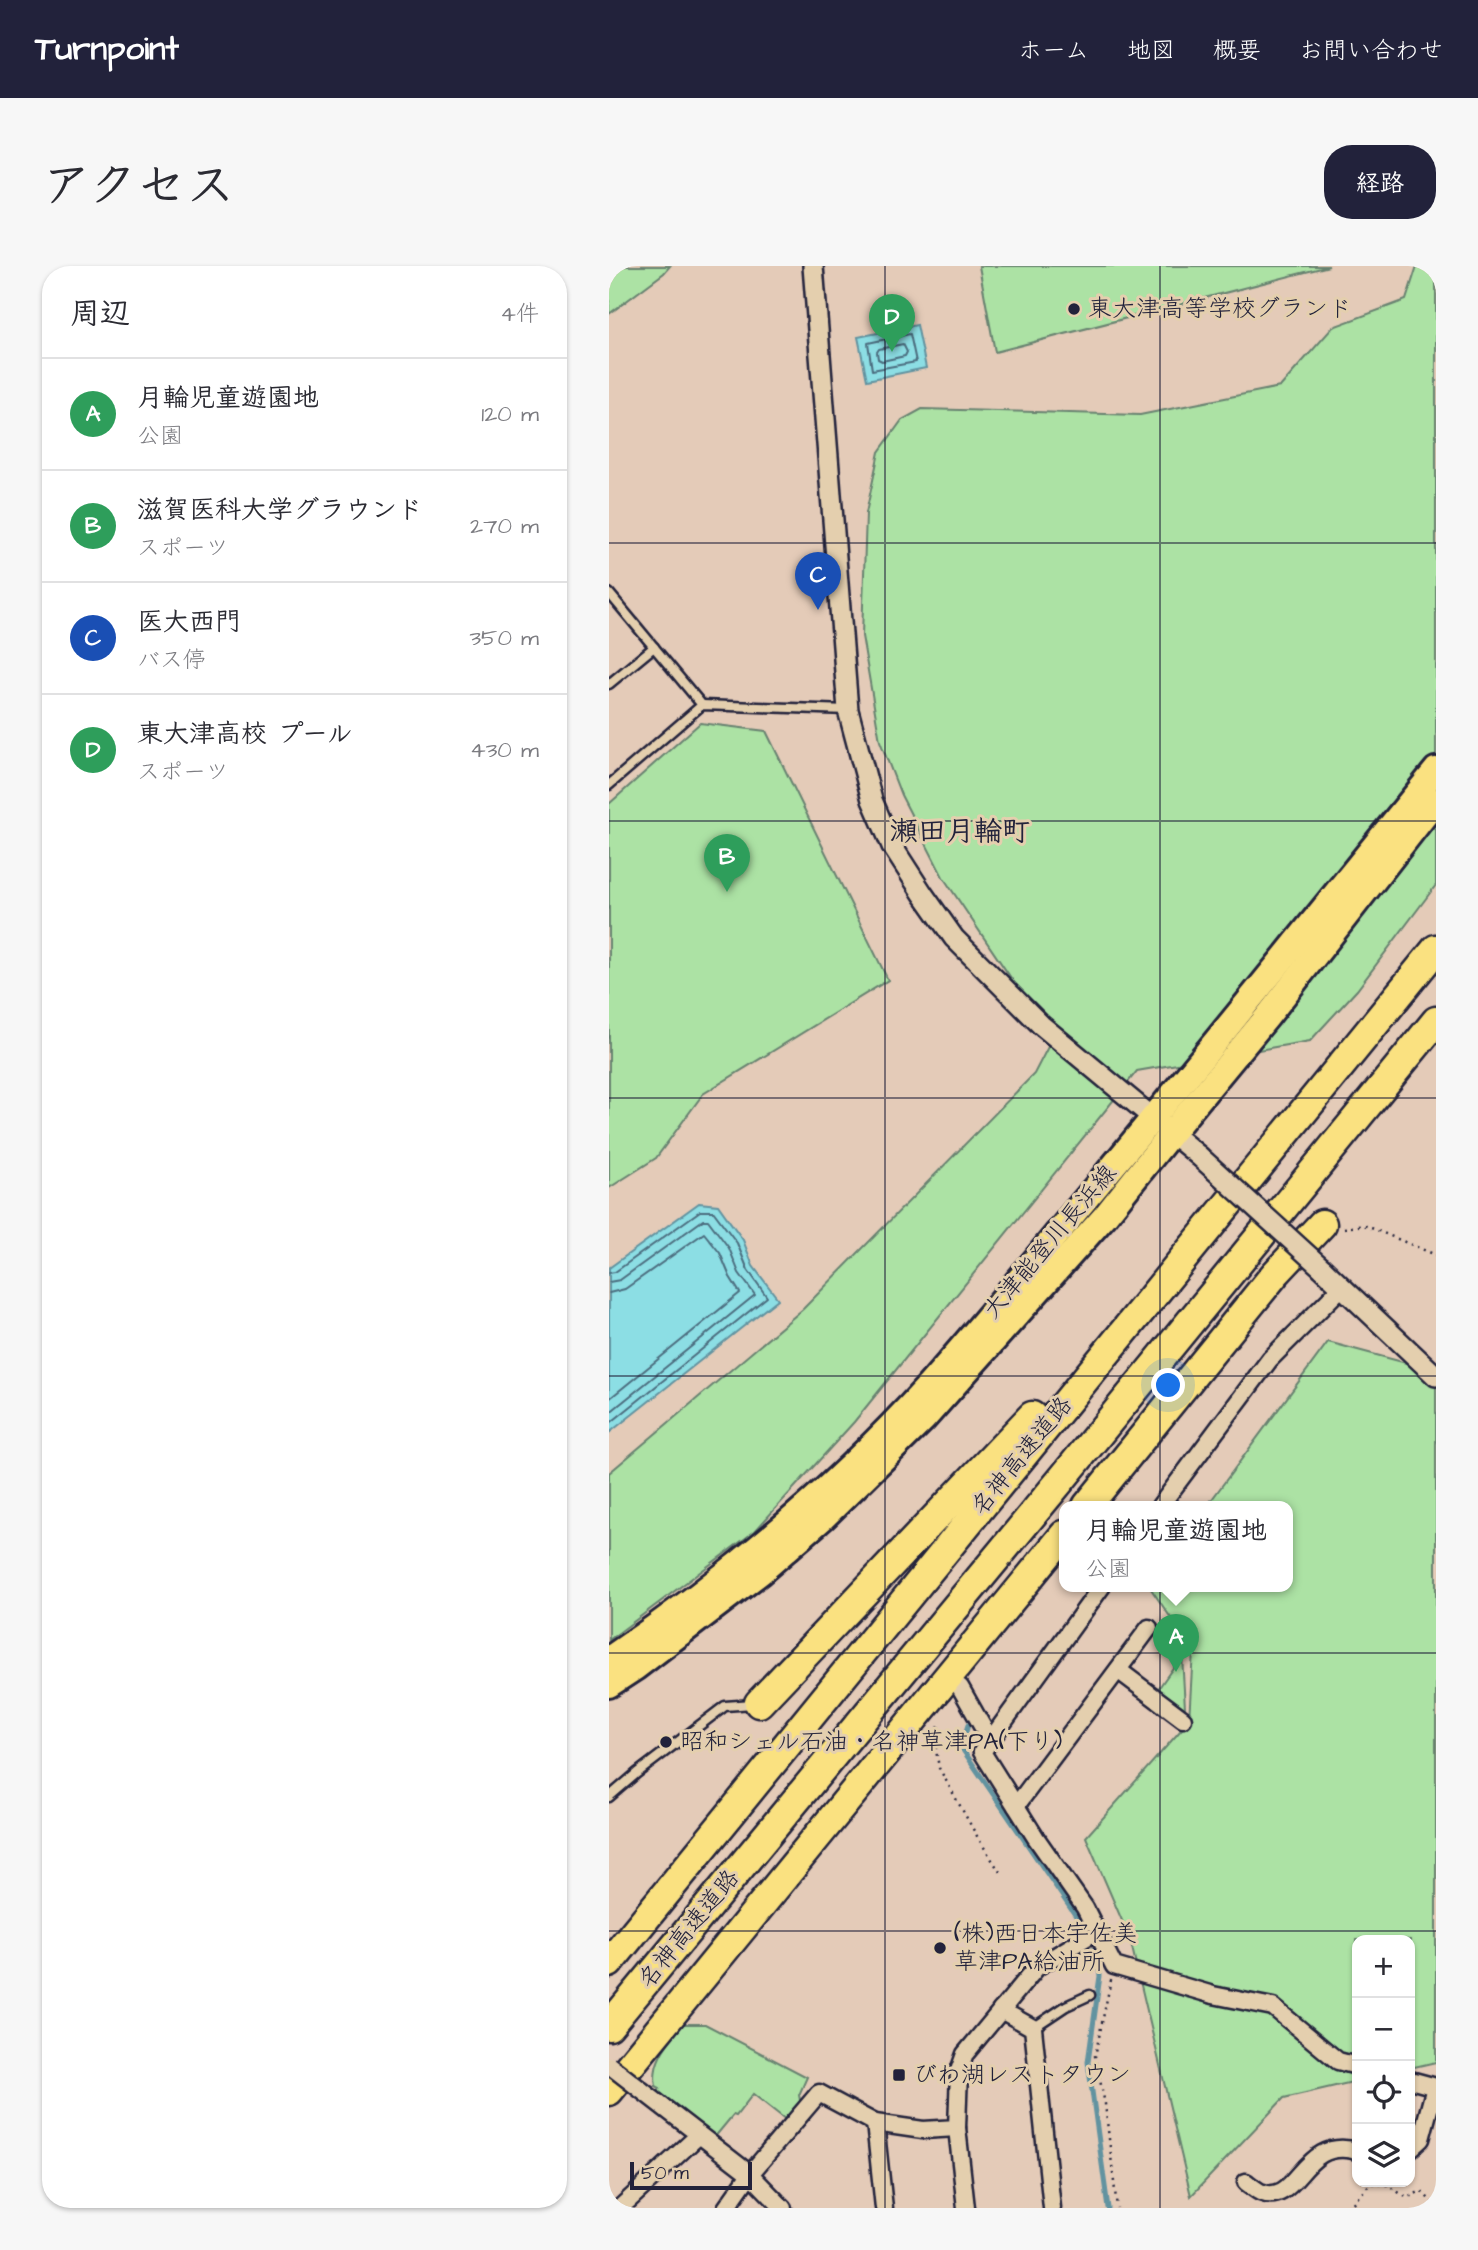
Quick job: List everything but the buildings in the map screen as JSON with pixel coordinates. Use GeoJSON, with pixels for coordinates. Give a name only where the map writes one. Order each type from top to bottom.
{"type":"FeatureCollection","features":[{"type":"Feature","properties":{"kind":"highway","name":"名神高速道路"},"geometry":{"type":"LineString","coordinates":[[609,1963],[1436,949]]}},
{"type":"Feature","properties":{"kind":"highway","name":"名神高速道路"},"geometry":{"type":"LineString","coordinates":[[609,2026],[1436,1021]]}},
{"type":"Feature","properties":{"kind":"highway"},"geometry":{"type":"LineString","coordinates":[[1091,1501],[1275,1274],[1331,1226]]}},
{"type":"Feature","properties":{"kind":"highway"},"geometry":{"type":"LineString","coordinates":[[759,1703],[1165,1280]]}},
{"type":"Feature","properties":{"kind":"highway"},"geometry":{"type":"LineString","coordinates":[[609,2091],[1059,1541]]}},
{"type":"Feature","properties":{"kind":"main road","name":"大津能登川長浜線"},"geometry":{"type":"LineString","coordinates":[[609,1685],[761,1572],[869,1474],[923,1420],[1105,1216],[1163,1124],[1436,770]]}},
{"type":"Feature","properties":{"kind":"main road","name":"大津能登川長浜線"},"geometry":{"type":"LineString","coordinates":[[609,1659],[755,1552],[861,1455],[929,1385],[1163,1124],[1267,1017],[1436,801]]}},
{"type":"Feature","properties":{"kind":"street"},"geometry":{"type":"LineString","coordinates":[[813,266],[848,710],[872,800],[892,846],[954,938],[1041,1025],[1163,1124],[1436,1376]]}},
{"type":"Feature","properties":{"kind":"street"},"geometry":{"type":"LineString","coordinates":[[1164,1501],[1270,1359],[1341,1288]]}},
{"type":"Feature","properties":{"kind":"street"},"geometry":{"type":"LineString","coordinates":[[1098,1592],[982,1752],[1085,1908],[1114,1966],[1213,1995],[1273,2007],[1338,2061],[1352,2065]]}},
{"type":"Feature","properties":{"kind":"street"},"geometry":{"type":"LineString","coordinates":[[1016,1806],[1149,1628]]}},
{"type":"Feature","properties":{"kind":"street"},"geometry":{"type":"LineString","coordinates":[[1118,1670],[1183,1719]]}},
{"type":"Feature","properties":{"kind":"street"},"geometry":{"type":"LineString","coordinates":[[960,1687],[990,1740]]}},
{"type":"Feature","properties":{"kind":"street"},"geometry":{"type":"LineString","coordinates":[[967,2208],[957,2128],[959,2071],[965,2054],[1037,1967],[1097,1931]]}},
{"type":"Feature","properties":{"kind":"street"},"geometry":{"type":"LineString","coordinates":[[1001,2010],[1033,2028],[1052,2208]]}},
{"type":"Feature","properties":{"kind":"street"},"geometry":{"type":"LineString","coordinates":[[609,2065],[750,2174],[783,2208]]}},
{"type":"Feature","properties":{"kind":"street"},"geometry":{"type":"LineString","coordinates":[[1415,2081],[1435,2087],[1421,2139],[1415,2144]]}},
{"type":"Feature","properties":{"kind":"street"},"geometry":{"type":"LineString","coordinates":[[726,2208],[750,2174],[818,2094],[874,2123],[923,2130],[957,2128]]}},
{"type":"Feature","properties":{"kind":"street"},"geometry":{"type":"LineString","coordinates":[[874,2123],[884,2208]]}},
{"type":"Feature","properties":{"kind":"street"},"geometry":{"type":"LineString","coordinates":[[620,2208],[699,2134]]}},
{"type":"Feature","properties":{"kind":"street"},"geometry":{"type":"LineString","coordinates":[[1246,2182],[1262,2193],[1279,2194],[1293,2183],[1316,2157],[1332,2148],[1352,2149]]}},
{"type":"Feature","properties":{"kind":"lane"},"geometry":{"type":"LineString","coordinates":[[609,593],[702,705]]}},
{"type":"Feature","properties":{"kind":"lane"},"geometry":{"type":"LineString","coordinates":[[609,684],[654,647]]}},
{"type":"Feature","properties":{"kind":"lane"},"geometry":{"type":"LineString","coordinates":[[609,785],[702,705],[848,710]]}},
{"type":"Feature","properties":{"kind":"lane"},"geometry":{"type":"LineString","coordinates":[[609,1797],[726,1706],[759,1703]]}},
{"type":"Feature","properties":{"kind":"lane"},"geometry":{"type":"LineString","coordinates":[[1033,2028],[1066,2006],[1090,1995]]}},
{"type":"Feature","properties":{"kind":"path"},"geometry":{"type":"LineString","coordinates":[[1331,1226],[1364,1225],[1436,1255]]}},
{"type":"Feature","properties":{"kind":"path"},"geometry":{"type":"LineString","coordinates":[[1114,1966],[1095,2056],[1105,2104],[1117,2208]]}},
{"type":"Feature","properties":{"kind":"path"},"geometry":{"type":"LineString","coordinates":[[1347,2208],[1371,2183],[1388,2185],[1407,2198],[1421,2191],[1436,2207]]}},
{"type":"Feature","properties":{"kind":"green space"},"geometry":{"type":"Polygon","coordinates":[[[609,266],[670,266],[609,314],[609,266]]]}},
{"type":"Feature","properties":{"kind":"green space","name":"東大津高等学校グランド"},"geometry":{"type":"Polygon","coordinates":[[[979,266],[1329,266],[995,352],[979,266]]]}},
{"type":"Feature","properties":{"kind":"green space"},"geometry":{"type":"Polygon","coordinates":[[[1417,266],[1436,266],[1436,885],[1357,990],[1310,1041],[1137,1071],[854,1422],[755,1531],[609,1640],[609,1473],[803,1309],[1034,1074],[1052,1039],[943,877],[901,795],[880,741],[862,636],[866,513],[879,452],[902,420],[922,409],[1140,415],[1280,387],[1333,327],[1406,300],[1417,266]]]}},
{"type":"Feature","properties":{"kind":"green space"},"geometry":{"type":"Polygon","coordinates":[[[700,723],[766,731],[888,980],[703,1094],[656,1158],[609,1188],[609,804],[700,723]]]}},
{"type":"Feature","properties":{"kind":"green space"},"geometry":{"type":"Polygon","coordinates":[[[1328,1342],[1436,1371],[1436,2062],[1415,2067],[1415,1935],[1352,1935],[1352,2082],[1284,2098],[1191,2196],[1130,1939],[1086,1837],[1189,1721],[1193,1650],[1153,1592],[1293,1592],[1293,1501],[1211,1501],[1328,1342]]]}},
{"type":"Feature","properties":{"kind":"green space"},"geometry":{"type":"Polygon","coordinates":[[[1182,1655],[1185,1708],[1158,1689],[1182,1655]]]}},
{"type":"Feature","properties":{"kind":"green space"},"geometry":{"type":"Polygon","coordinates":[[[683,2024],[705,2024],[807,2077],[799,2095],[801,2105],[786,2120],[753,2094],[714,2138],[658,2093],[660,2088],[656,2086],[658,2060],[683,2024]]]}},
{"type":"Feature","properties":{"kind":"water"},"geometry":{"type":"Polygon","coordinates":[[[917,325],[926,368],[867,380],[858,337],[917,325]]]}},
{"type":"Feature","properties":{"kind":"water"},"geometry":{"type":"Polygon","coordinates":[[[699,1203],[718,1205],[743,1240],[753,1266],[778,1299],[609,1433],[609,1268],[699,1203]]]}},
{"type":"Feature","properties":{"kind":"waterway"},"geometry":{"type":"LineString","coordinates":[[968,1725],[961,1747],[1082,1925]]}},
{"type":"Feature","properties":{"kind":"waterway"},"geometry":{"type":"LineString","coordinates":[[1092,1950],[1097,1959],[1100,1976],[1088,2062],[1108,2208]]}},
{"type":"Feature","properties":{"kind":"place","name":"東大津高等学校グランド"},"geometry":{"type":"Point","coordinates":[1074,309]}},
{"type":"Feature","properties":{"kind":"place","name":"東大津高校 プール"},"geometry":{"type":"Point","coordinates":[892,352]}},
{"type":"Feature","properties":{"kind":"place","name":"医大西門"},"geometry":{"type":"Point","coordinates":[818,610]}},
{"type":"Feature","properties":{"kind":"place","name":"滋賀医科大学グラウンド"},"geometry":{"type":"Point","coordinates":[727,892]}},
{"type":"Feature","properties":{"kind":"place","name":"月輪児童遊園地"},"geometry":{"type":"Point","coordinates":[1176,1672]}},
{"type":"Feature","properties":{"kind":"place","name":"昭和シェル石油・名神草津PA(下り)"},"geometry":{"type":"Point","coordinates":[666,1742]}},
{"type":"Feature","properties":{"kind":"place","name":"(株)西日本宇佐美 草津PA給油所"},"geometry":{"type":"Point","coordinates":[940,1948]}},
{"type":"Feature","properties":{"kind":"place","name":"びわ湖レストタウン"},"geometry":{"type":"Point","coordinates":[899,2075]}},
{"type":"Feature","properties":{"kind":"district","name":"瀬田月輪町"},"geometry":{"type":"Point","coordinates":[960,831]}}]}
